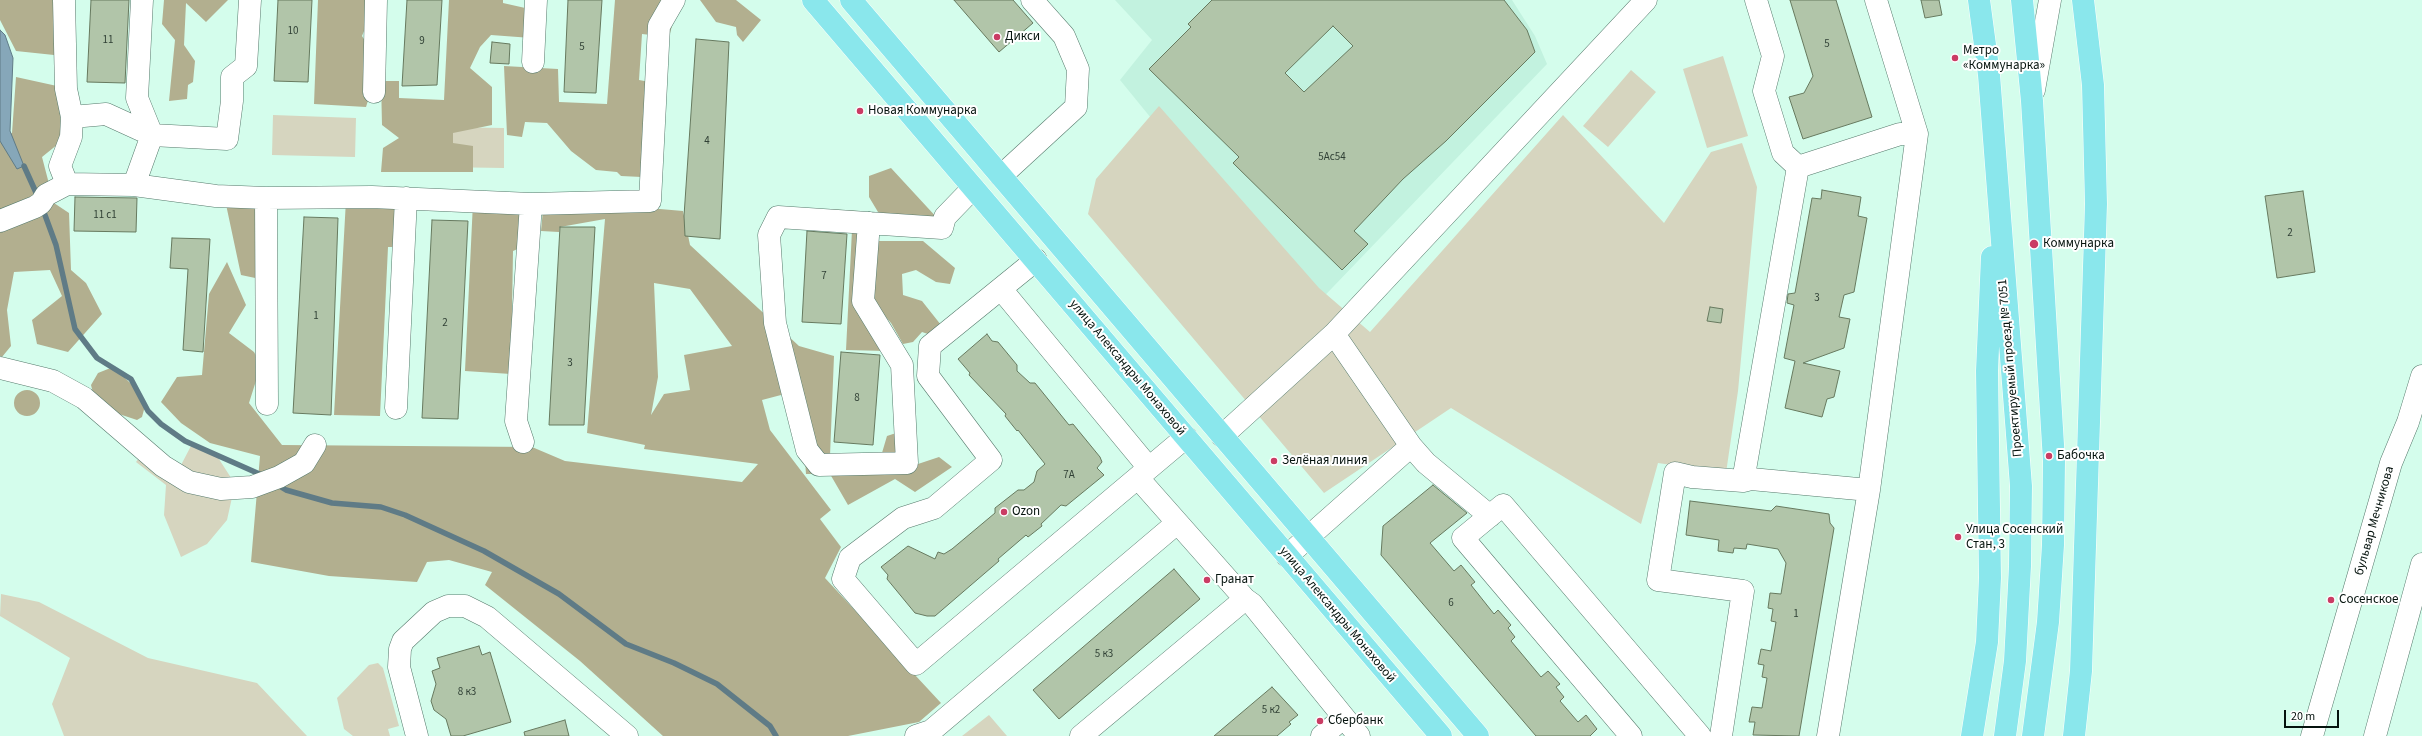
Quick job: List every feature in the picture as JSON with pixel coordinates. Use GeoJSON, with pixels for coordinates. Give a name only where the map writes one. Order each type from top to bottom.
{"type":"FeatureCollection","features":[{"type":"Feature","properties":{"kind":"main road","name":"улица Александры Монаховой"},"geometry":{"type":"LineString","coordinates":[[813,0],[1440,736]]}},
{"type":"Feature","properties":{"kind":"main road"},"geometry":{"type":"LineString","coordinates":[[852,0],[1478,736]]}},
{"type":"Feature","properties":{"kind":"main road","name":"Проектируемый проезд № 7051"},"geometry":{"type":"LineString","coordinates":[[1979,0],[1989,75],[2021,486],[2020,566],[2016,654],[2005,736]]}},
{"type":"Feature","properties":{"kind":"main road"},"geometry":{"type":"LineString","coordinates":[[2022,0],[2032,101],[2054,461],[2053,545],[2048,622],[2034,736]]}},
{"type":"Feature","properties":{"kind":"main road"},"geometry":{"type":"LineString","coordinates":[[2074,736],[2082,671],[2096,204],[2096,141],[2093,85],[2084,0]]}},
{"type":"Feature","properties":{"kind":"main road"},"geometry":{"type":"LineString","coordinates":[[1972,736],[1987,642],[1990,578],[1988,301],[1997,186]]}},
{"type":"Feature","properties":{"kind":"street"},"geometry":{"type":"LineString","coordinates":[[64,0],[66,89],[72,117],[72,137],[60,166],[67,184]]}},
{"type":"Feature","properties":{"kind":"street"},"geometry":{"type":"LineString","coordinates":[[134,185],[152,135],[137,98],[142,0]]}},
{"type":"Feature","properties":{"kind":"street"},"geometry":{"type":"LineString","coordinates":[[72,117],[106,114],[152,135],[227,139],[232,101],[232,77],[246,66],[250,0]]}},
{"type":"Feature","properties":{"kind":"street"},"geometry":{"type":"LineString","coordinates":[[374,92],[376,0]]}},
{"type":"Feature","properties":{"kind":"street"},"geometry":{"type":"LineString","coordinates":[[533,62],[536,0]]}},
{"type":"Feature","properties":{"kind":"street"},"geometry":{"type":"LineString","coordinates":[[0,221],[34,207],[41,203],[46,195],[67,184],[134,185],[216,196],[266,198],[406,198],[531,204],[650,201],[660,26],[674,0]]}},
{"type":"Feature","properties":{"kind":"street"},"geometry":{"type":"LineString","coordinates":[[1001,176],[1076,107],[1078,69],[1064,36],[1032,0]]}},
{"type":"Feature","properties":{"kind":"street"},"geometry":{"type":"LineString","coordinates":[[1222,436],[1334,334],[1646,0]]}},
{"type":"Feature","properties":{"kind":"street"},"geometry":{"type":"LineString","coordinates":[[1756,0],[1774,56],[1764,91],[1783,153],[1798,167]]}},
{"type":"Feature","properties":{"kind":"street"},"geometry":{"type":"LineString","coordinates":[[1828,736],[1869,490],[1917,134],[1876,0]]}},
{"type":"Feature","properties":{"kind":"street"},"geometry":{"type":"LineString","coordinates":[[2032,101],[2050,0]]}},
{"type":"Feature","properties":{"kind":"street"},"geometry":{"type":"LineString","coordinates":[[1798,167],[1900,134],[1917,134]]}},
{"type":"Feature","properties":{"kind":"street"},"geometry":{"type":"LineString","coordinates":[[1743,481],[1798,167]]}},
{"type":"Feature","properties":{"kind":"street"},"geometry":{"type":"LineString","coordinates":[[869,223],[863,302],[902,365],[907,462],[819,465],[807,450],[775,322],[769,235],[778,217],[869,223],[942,228],[945,217],[973,188]]}},
{"type":"Feature","properties":{"kind":"street"},"geometry":{"type":"LineString","coordinates":[[266,198],[267,404]]}},
{"type":"Feature","properties":{"kind":"street"},"geometry":{"type":"LineString","coordinates":[[396,408],[406,198]]}},
{"type":"Feature","properties":{"kind":"street"},"geometry":{"type":"LineString","coordinates":[[523,442],[516,421],[531,204]]}},
{"type":"Feature","properties":{"kind":"street"},"geometry":{"type":"LineString","coordinates":[[1036,260],[930,346],[928,376],[991,460],[934,508],[903,518],[850,558],[843,579],[916,664],[1186,437]]}},
{"type":"Feature","properties":{"kind":"street"},"geometry":{"type":"LineString","coordinates":[[1001,289],[1144,473],[1178,523],[1245,599],[1252,604],[1359,736]]}},
{"type":"Feature","properties":{"kind":"street"},"geometry":{"type":"LineString","coordinates":[[1334,334],[1411,446],[1426,463],[1490,516]]}},
{"type":"Feature","properties":{"kind":"street"},"geometry":{"type":"LineString","coordinates":[[0,368],[53,381],[84,398],[163,466],[189,482],[221,489],[252,487],[279,477],[304,463],[316,445]]}},
{"type":"Feature","properties":{"kind":"street","name":"бульвар Мечникова"},"geometry":{"type":"LineString","coordinates":[[2312,736],[2392,463],[2408,422],[2422,376]]}},
{"type":"Feature","properties":{"kind":"street"},"geometry":{"type":"LineString","coordinates":[[1287,556],[1411,446]]}},
{"type":"Feature","properties":{"kind":"street"},"geometry":{"type":"LineString","coordinates":[[1721,736],[1744,591],[1658,580],[1675,473],[1692,477],[1743,481],[1751,479],[1869,490]]}},
{"type":"Feature","properties":{"kind":"street"},"geometry":{"type":"LineString","coordinates":[[1631,736],[1463,538],[1503,505],[1700,736]]}},
{"type":"Feature","properties":{"kind":"street"},"geometry":{"type":"LineString","coordinates":[[916,736],[931,731],[1178,523]]}},
{"type":"Feature","properties":{"kind":"street"},"geometry":{"type":"LineString","coordinates":[[2374,736],[2422,564]]}},
{"type":"Feature","properties":{"kind":"street"},"geometry":{"type":"LineString","coordinates":[[1081,736],[1245,599]]}},
{"type":"Feature","properties":{"kind":"street"},"geometry":{"type":"LineString","coordinates":[[417,736],[398,667],[400,649],[403,642],[434,612],[448,606],[465,606],[486,618],[627,736]]}},
{"type":"Feature","properties":{"kind":"street"},"geometry":{"type":"LineString","coordinates":[[1322,736],[1343,718]]}},
{"type":"Feature","properties":{"kind":"shaded area"},"geometry":{"type":"Polygon","coordinates":[[[0,0],[55,0],[54,55],[16,51],[0,20],[0,0]]]}},
{"type":"Feature","properties":{"kind":"shaded area"},"geometry":{"type":"Polygon","coordinates":[[[164,0],[228,0],[206,22],[186,3],[184,45],[195,61],[193,82],[188,85],[187,99],[169,101],[175,40],[162,24],[164,0]]]}},
{"type":"Feature","properties":{"kind":"shaded area"},"geometry":{"type":"Polygon","coordinates":[[[318,0],[374,0],[375,4],[362,36],[382,67],[371,91],[366,107],[314,104],[318,0]]]}},
{"type":"Feature","properties":{"kind":"shaded area"},"geometry":{"type":"Polygon","coordinates":[[[449,0],[503,0],[503,3],[543,12],[545,39],[491,35],[480,47],[470,68],[492,87],[492,125],[453,133],[453,143],[473,146],[473,172],[381,172],[383,148],[399,138],[382,125],[381,81],[399,81],[399,98],[444,100],[449,0]]]}},
{"type":"Feature","properties":{"kind":"shaded area"},"geometry":{"type":"Polygon","coordinates":[[[615,0],[679,0],[669,37],[642,34],[639,80],[661,84],[652,158],[641,156],[642,177],[621,176],[617,172],[596,170],[571,151],[547,123],[525,122],[522,137],[507,135],[504,66],[558,69],[559,102],[607,104],[615,0]]]}},
{"type":"Feature","properties":{"kind":"shaded area"},"geometry":{"type":"Polygon","coordinates":[[[700,0],[736,0],[761,20],[743,42],[737,35],[736,27],[716,22],[700,0]]]}},
{"type":"Feature","properties":{"kind":"shaded area"},"geometry":{"type":"Polygon","coordinates":[[[1115,0],[1512,0],[1535,36],[1547,64],[1309,312],[1120,80],[1152,40],[1115,0]]]}},
{"type":"Feature","properties":{"kind":"shaded area"},"geometry":{"type":"Polygon","coordinates":[[[1723,56],[1748,136],[1707,148],[1683,69],[1723,56]]]}},
{"type":"Feature","properties":{"kind":"shaded area"},"geometry":{"type":"Polygon","coordinates":[[[1631,70],[1656,92],[1608,147],[1583,126],[1631,70]]]}},
{"type":"Feature","properties":{"kind":"shaded area"},"geometry":{"type":"Polygon","coordinates":[[[16,77],[57,86],[63,140],[42,157],[54,203],[69,213],[71,270],[86,283],[102,314],[68,352],[37,344],[32,320],[62,296],[50,270],[14,272],[7,310],[11,346],[2,357],[0,356],[0,135],[12,133],[16,77]]]}},
{"type":"Feature","properties":{"kind":"shaded area"},"geometry":{"type":"Polygon","coordinates":[[[1159,106],[1319,288],[1370,332],[1563,115],[1664,223],[1711,152],[1742,143],[1757,187],[1738,391],[1726,473],[1658,463],[1641,524],[1451,408],[1324,493],[1088,214],[1096,179],[1159,106]]]}},
{"type":"Feature","properties":{"kind":"shaded area"},"geometry":{"type":"Polygon","coordinates":[[[273,115],[356,118],[355,157],[272,155],[273,115]]]}},
{"type":"Feature","properties":{"kind":"shaded area"},"geometry":{"type":"Polygon","coordinates":[[[441,127],[504,128],[504,168],[440,167],[441,127]]]}},
{"type":"Feature","properties":{"kind":"shaded area"},"geometry":{"type":"Polygon","coordinates":[[[891,168],[939,220],[881,217],[869,197],[869,176],[891,168]]]}},
{"type":"Feature","properties":{"kind":"shaded area"},"geometry":{"type":"Polygon","coordinates":[[[224,195],[269,197],[260,279],[241,275],[224,195]]]}},
{"type":"Feature","properties":{"kind":"shaded area"},"geometry":{"type":"Polygon","coordinates":[[[544,199],[683,211],[690,245],[799,346],[834,356],[830,456],[879,463],[887,436],[899,432],[912,466],[939,457],[952,467],[915,492],[895,479],[848,505],[830,474],[806,474],[800,390],[762,400],[770,430],[831,510],[820,519],[841,547],[825,578],[941,703],[919,722],[848,736],[663,736],[580,661],[485,585],[492,572],[449,560],[427,562],[417,582],[329,576],[251,562],[260,456],[210,443],[181,423],[161,402],[177,377],[202,375],[209,294],[227,262],[246,305],[229,333],[254,352],[261,365],[249,403],[282,445],[532,447],[565,461],[742,482],[758,464],[644,449],[645,445],[587,433],[605,219],[560,227],[559,232],[541,231],[544,199]],[[654,283],[658,377],[651,415],[664,394],[690,390],[684,355],[732,346],[690,289],[654,283]]]}},
{"type":"Feature","properties":{"kind":"shaded area"},"geometry":{"type":"Polygon","coordinates":[[[346,200],[401,203],[403,247],[388,247],[380,416],[334,415],[346,200]]]}},
{"type":"Feature","properties":{"kind":"shaded area"},"geometry":{"type":"Polygon","coordinates":[[[473,202],[526,205],[527,245],[513,251],[511,374],[465,371],[473,202]]]}},
{"type":"Feature","properties":{"kind":"shaded area"},"geometry":{"type":"Polygon","coordinates":[[[827,209],[858,211],[877,241],[923,241],[955,268],[950,284],[936,282],[916,270],[902,274],[903,295],[922,301],[941,325],[931,335],[922,332],[913,342],[903,344],[891,323],[883,314],[887,351],[846,350],[852,230],[826,228],[827,209]]]}},
{"type":"Feature","properties":{"kind":"shaded area"},"geometry":{"type":"Polygon","coordinates":[[[113,367],[140,392],[145,406],[142,417],[137,420],[104,409],[93,393],[91,385],[98,373],[113,367]]]}},
{"type":"Feature","properties":{"kind":"shaded area"},"geometry":{"type":"Polygon","coordinates":[[[27,390],[36,394],[40,403],[36,412],[27,416],[18,412],[14,403],[18,394],[27,390]]]}},
{"type":"Feature","properties":{"kind":"shaded area"},"geometry":{"type":"Polygon","coordinates":[[[192,444],[217,456],[235,484],[227,520],[207,544],[181,557],[164,515],[166,485],[136,462],[144,451],[180,467],[192,444]]]}},
{"type":"Feature","properties":{"kind":"shaded area"},"geometry":{"type":"Polygon","coordinates":[[[1,594],[39,602],[148,658],[257,683],[307,736],[64,736],[52,704],[70,658],[0,616],[1,594]]]}},
{"type":"Feature","properties":{"kind":"shaded area"},"geometry":{"type":"Polygon","coordinates":[[[378,663],[383,668],[399,726],[388,729],[390,736],[353,736],[344,729],[337,698],[369,665],[378,663]]]}},
{"type":"Feature","properties":{"kind":"shaded area"},"geometry":{"type":"Polygon","coordinates":[[[989,715],[1007,736],[962,736],[989,715]]]}},
{"type":"Feature","properties":{"kind":"water"},"geometry":{"type":"Polygon","coordinates":[[[0,30],[5,35],[13,58],[10,131],[24,166],[17,169],[0,141],[0,30]]]}},
{"type":"Feature","properties":{"kind":"building"},"geometry":{"type":"Polygon","coordinates":[[[91,0],[129,0],[125,83],[87,82],[91,0]]]}},
{"type":"Feature","properties":{"kind":"building"},"geometry":{"type":"Polygon","coordinates":[[[278,0],[312,0],[308,82],[274,81],[278,0]]]}},
{"type":"Feature","properties":{"kind":"building"},"geometry":{"type":"Polygon","coordinates":[[[407,0],[442,0],[437,85],[402,86],[407,0]]]}},
{"type":"Feature","properties":{"kind":"building"},"geometry":{"type":"Polygon","coordinates":[[[568,0],[602,0],[596,93],[564,92],[568,0]]]}},
{"type":"Feature","properties":{"kind":"building"},"geometry":{"type":"Polygon","coordinates":[[[954,0],[1013,0],[1033,23],[999,52],[954,0]]]}},
{"type":"Feature","properties":{"kind":"building"},"geometry":{"type":"Polygon","coordinates":[[[1212,0],[1504,0],[1527,30],[1535,52],[1446,141],[1403,179],[1354,231],[1368,244],[1342,270],[1233,163],[1239,157],[1149,69],[1191,27],[1188,24],[1212,0]],[[1333,26],[1285,73],[1304,92],[1353,46],[1333,26]]]}},
{"type":"Feature","properties":{"kind":"building"},"geometry":{"type":"Polygon","coordinates":[[[1790,0],[1836,0],[1872,117],[1803,139],[1789,97],[1804,93],[1813,76],[1790,0]]]}},
{"type":"Feature","properties":{"kind":"building"},"geometry":{"type":"Polygon","coordinates":[[[1921,0],[1939,0],[1942,15],[1925,18],[1921,0]]]}},
{"type":"Feature","properties":{"kind":"building"},"geometry":{"type":"Polygon","coordinates":[[[696,39],[729,42],[720,239],[685,236],[684,216],[696,39]]]}},
{"type":"Feature","properties":{"kind":"building"},"geometry":{"type":"Polygon","coordinates":[[[492,42],[510,44],[509,64],[490,63],[492,42]]]}},
{"type":"Feature","properties":{"kind":"building"},"geometry":{"type":"Polygon","coordinates":[[[1822,190],[1861,197],[1858,216],[1867,218],[1854,292],[1844,295],[1839,317],[1850,319],[1844,348],[1803,363],[1840,371],[1834,397],[1827,399],[1822,417],[1785,408],[1795,361],[1784,358],[1794,305],[1787,303],[1788,294],[1795,293],[1812,198],[1821,199],[1822,190]]]}},
{"type":"Feature","properties":{"kind":"building"},"geometry":{"type":"Polygon","coordinates":[[[2303,191],[2315,272],[2277,278],[2265,196],[2303,191]]]}},
{"type":"Feature","properties":{"kind":"building"},"geometry":{"type":"Polygon","coordinates":[[[75,197],[137,198],[136,232],[74,231],[75,197]]]}},
{"type":"Feature","properties":{"kind":"building"},"geometry":{"type":"Polygon","coordinates":[[[304,217],[338,218],[331,415],[293,413],[304,217]]]}},
{"type":"Feature","properties":{"kind":"building"},"geometry":{"type":"Polygon","coordinates":[[[432,220],[468,221],[458,419],[422,418],[432,220]]]}},
{"type":"Feature","properties":{"kind":"building"},"geometry":{"type":"Polygon","coordinates":[[[560,227],[595,227],[584,425],[549,425],[560,227]]]}},
{"type":"Feature","properties":{"kind":"building"},"geometry":{"type":"Polygon","coordinates":[[[807,231],[847,234],[841,324],[802,322],[807,231]]]}},
{"type":"Feature","properties":{"kind":"building"},"geometry":{"type":"Polygon","coordinates":[[[172,238],[210,239],[203,352],[183,350],[188,269],[170,268],[172,238]]]}},
{"type":"Feature","properties":{"kind":"building"},"geometry":{"type":"Polygon","coordinates":[[[1710,307],[1723,309],[1721,323],[1707,321],[1710,307]]]}},
{"type":"Feature","properties":{"kind":"building"},"geometry":{"type":"Polygon","coordinates":[[[987,334],[992,341],[998,342],[1017,365],[1017,371],[1030,383],[1035,383],[1069,425],[1073,424],[1100,457],[1102,462],[1097,468],[1104,475],[1066,506],[1061,505],[1041,524],[1042,526],[1028,537],[1026,535],[998,559],[999,561],[935,616],[927,616],[915,613],[887,579],[888,575],[881,567],[908,546],[935,559],[938,552],[944,554],[952,549],[995,513],[995,508],[1018,490],[1024,490],[1034,482],[1037,471],[1045,464],[1005,416],[1006,414],[969,375],[970,373],[958,359],[987,334]]]}},
{"type":"Feature","properties":{"kind":"building"},"geometry":{"type":"Polygon","coordinates":[[[841,352],[880,355],[873,445],[834,442],[841,352]]]}},
{"type":"Feature","properties":{"kind":"building"},"geometry":{"type":"Polygon","coordinates":[[[1433,485],[1467,513],[1430,543],[1454,571],[1461,565],[1475,582],[1471,585],[1494,614],[1498,610],[1511,625],[1508,628],[1515,637],[1511,641],[1541,677],[1548,671],[1560,684],[1556,687],[1564,697],[1560,701],[1578,722],[1586,715],[1597,729],[1590,736],[1536,736],[1381,555],[1383,526],[1433,485]]]}},
{"type":"Feature","properties":{"kind":"building"},"geometry":{"type":"Polygon","coordinates":[[[1690,501],[1771,511],[1776,506],[1829,514],[1830,523],[1834,528],[1799,736],[1753,735],[1755,722],[1749,722],[1752,707],[1762,708],[1767,678],[1762,677],[1764,665],[1758,664],[1761,649],[1771,651],[1776,622],[1771,621],[1773,609],[1768,608],[1770,593],[1781,594],[1786,563],[1778,549],[1747,544],[1746,549],[1734,548],[1733,553],[1718,551],[1719,540],[1686,535],[1690,501]]]}},
{"type":"Feature","properties":{"kind":"building"},"geometry":{"type":"Polygon","coordinates":[[[1174,569],[1200,599],[1059,719],[1033,690],[1174,569]]]}},
{"type":"Feature","properties":{"kind":"building"},"geometry":{"type":"Polygon","coordinates":[[[479,646],[482,655],[490,652],[511,722],[463,736],[451,736],[446,719],[434,710],[431,701],[436,684],[432,671],[440,668],[437,658],[479,646]]]}},
{"type":"Feature","properties":{"kind":"building"},"geometry":{"type":"Polygon","coordinates":[[[1272,687],[1298,715],[1289,722],[1291,724],[1277,736],[1214,736],[1272,687]]]}},
{"type":"Feature","properties":{"kind":"building"},"geometry":{"type":"Polygon","coordinates":[[[565,720],[569,736],[525,736],[524,732],[565,720]]]}},
{"type":"Feature","properties":{"kind":"waterway"},"geometry":{"type":"LineString","coordinates":[[24,166],[38,197]]}},
{"type":"Feature","properties":{"kind":"waterway"},"geometry":{"type":"LineString","coordinates":[[42,207],[56,245],[75,329],[97,358],[131,379],[148,411],[161,424],[185,441],[264,476]]}},
{"type":"Feature","properties":{"kind":"waterway"},"geometry":{"type":"LineString","coordinates":[[276,484],[286,490],[332,503],[381,507],[405,515],[484,551],[559,594],[626,644],[674,663],[717,684],[770,726],[776,736]]}},
{"type":"Feature","properties":{"kind":"place","name":"Дикси"},"geometry":{"type":"Point","coordinates":[997,37]}},
{"type":"Feature","properties":{"kind":"place","name":"Метро «Коммунарка»"},"geometry":{"type":"Point","coordinates":[1955,58]}},
{"type":"Feature","properties":{"kind":"place","name":"Новая Коммунарка"},"geometry":{"type":"Point","coordinates":[860,111]}},
{"type":"Feature","properties":{"kind":"place","name":"Коммунарка"},"geometry":{"type":"Point","coordinates":[2034,244]}},
{"type":"Feature","properties":{"kind":"place","name":"Бабочка"},"geometry":{"type":"Point","coordinates":[2049,456]}},
{"type":"Feature","properties":{"kind":"place","name":"Зелёная линия"},"geometry":{"type":"Point","coordinates":[1274,461]}},
{"type":"Feature","properties":{"kind":"place","name":"Ozon"},"geometry":{"type":"Point","coordinates":[1004,512]}},
{"type":"Feature","properties":{"kind":"place","name":"Улица Сосенский Стан, 3"},"geometry":{"type":"Point","coordinates":[1958,537]}},
{"type":"Feature","properties":{"kind":"place","name":"Гранат"},"geometry":{"type":"Point","coordinates":[1207,580]}},
{"type":"Feature","properties":{"kind":"place","name":"Сосенское"},"geometry":{"type":"Point","coordinates":[2331,600]}},
{"type":"Feature","properties":{"kind":"place","name":"Сбербанк"},"geometry":{"type":"Point","coordinates":[1320,721]}}]}
